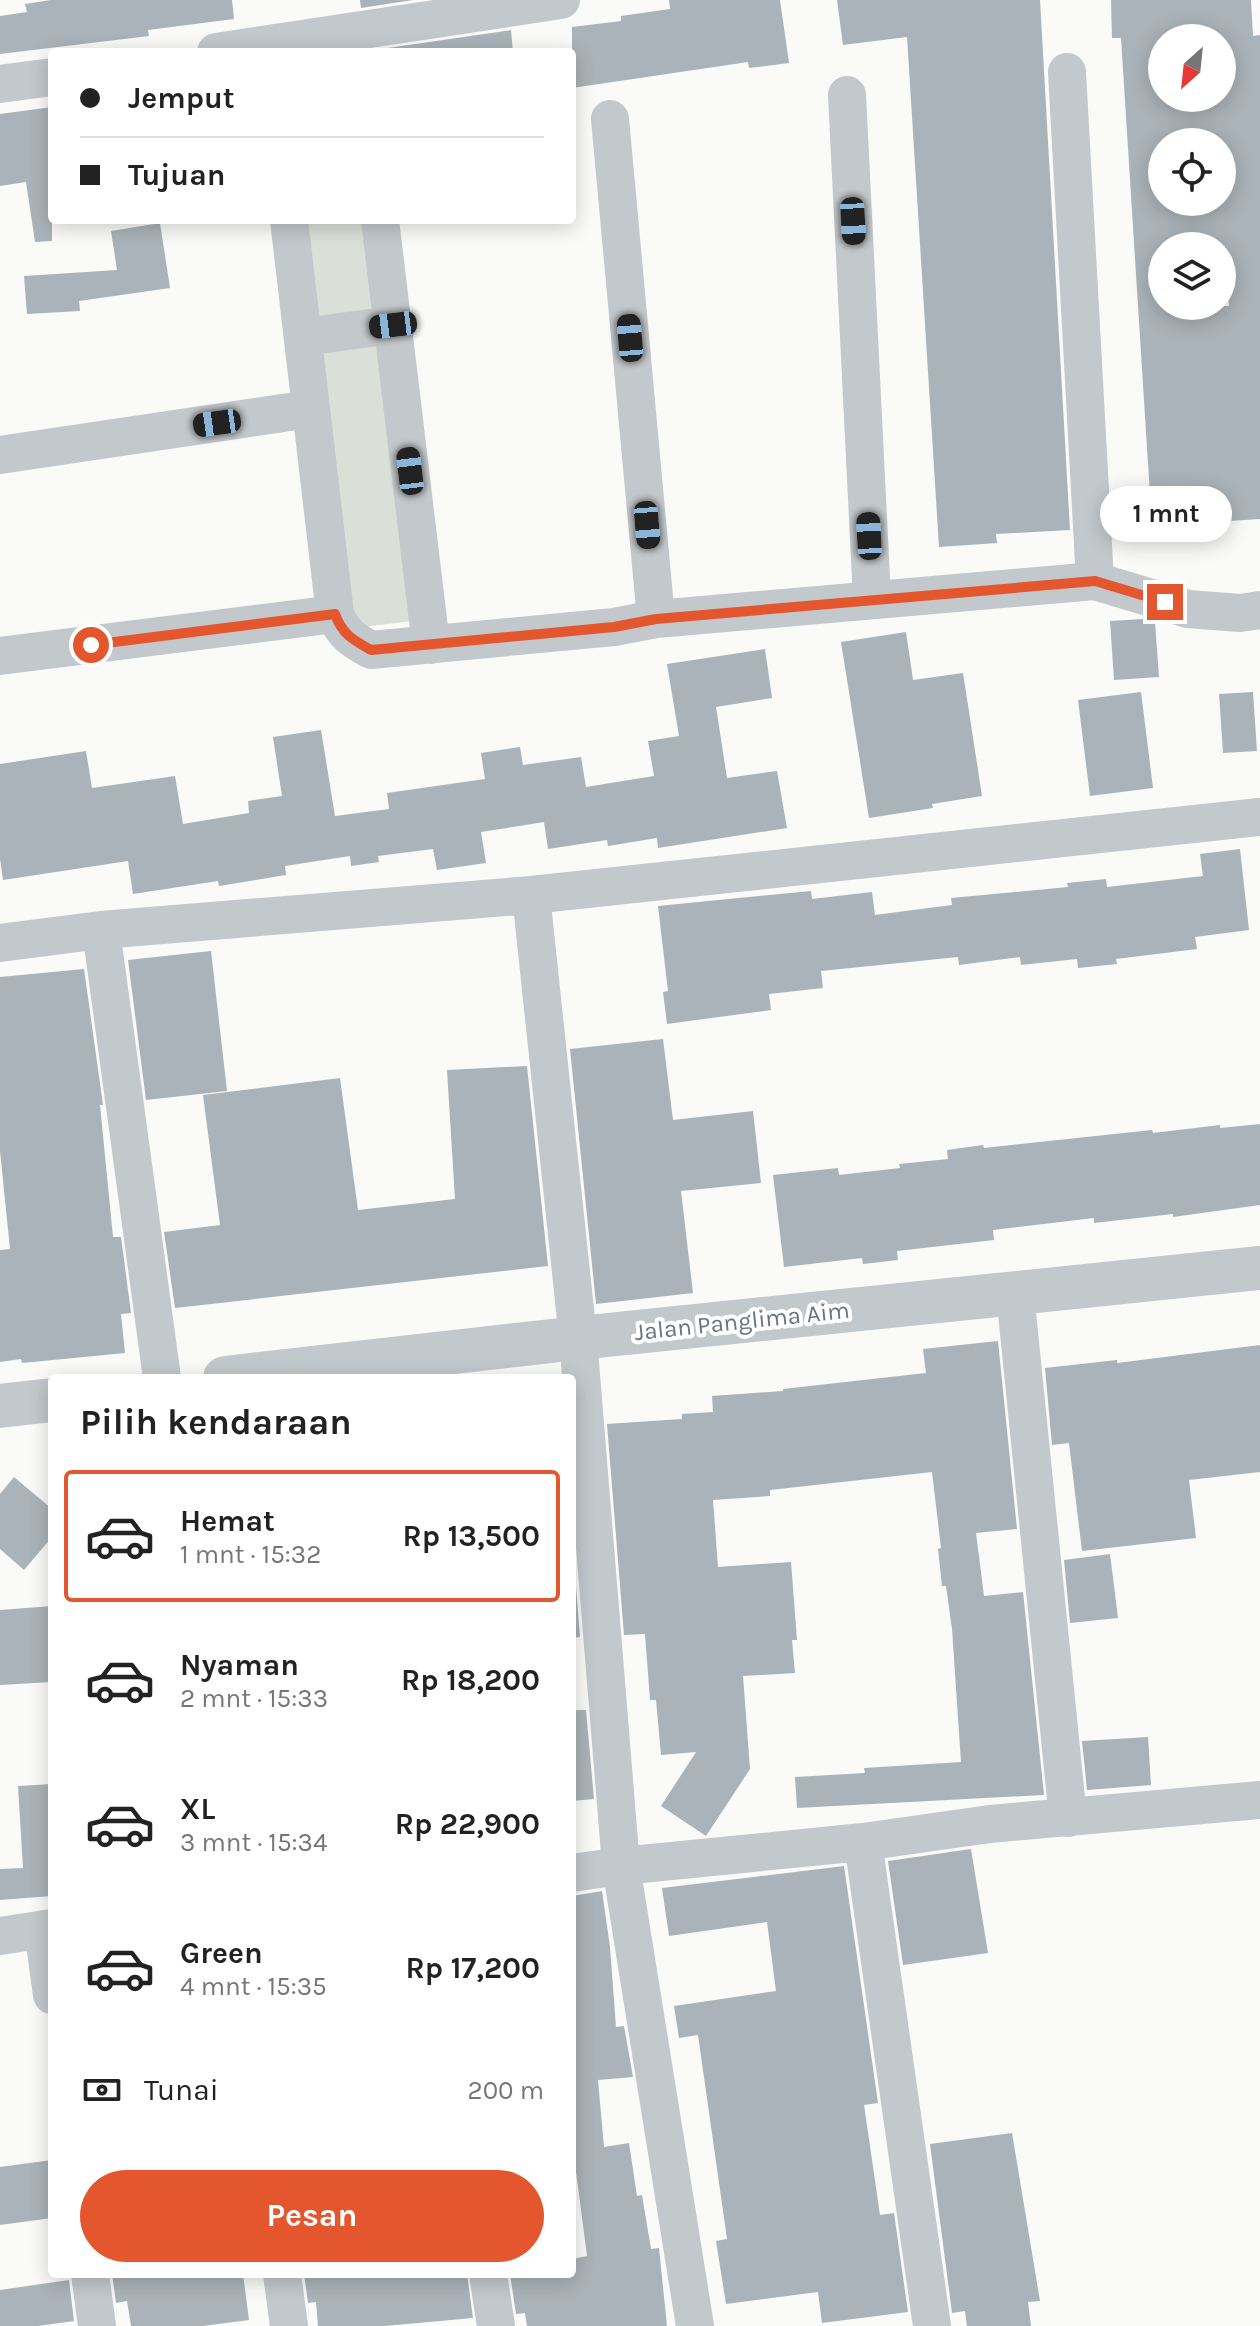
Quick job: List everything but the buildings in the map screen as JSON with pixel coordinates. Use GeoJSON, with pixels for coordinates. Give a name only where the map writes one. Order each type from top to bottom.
{"type":"FeatureCollection","features":[{"type":"Feature","properties":{"kind":"street"},"geometry":{"type":"LineString","coordinates":[[243,48],[561,0]]}},
{"type":"Feature","properties":{"kind":"street"},"geometry":{"type":"LineString","coordinates":[[1067,72],[1095,581]]}},
{"type":"Feature","properties":{"kind":"street"},"geometry":{"type":"LineString","coordinates":[[0,84],[48,78]]}},
{"type":"Feature","properties":{"kind":"street"},"geometry":{"type":"LineString","coordinates":[[847,95],[872,599]]}},
{"type":"Feature","properties":{"kind":"street"},"geometry":{"type":"LineString","coordinates":[[610,119],[656,619]]}},
{"type":"Feature","properties":{"kind":"street"},"geometry":{"type":"LineString","coordinates":[[289,224],[335,614],[341,630],[349,638],[371,650],[614,627],[656,619],[1095,581],[1188,609],[1240,613],[1260,610]]}},
{"type":"Feature","properties":{"kind":"street"},"geometry":{"type":"LineString","coordinates":[[380,224],[431,645]]}},
{"type":"Feature","properties":{"kind":"street"},"geometry":{"type":"LineString","coordinates":[[303,337],[393,325]]}},
{"type":"Feature","properties":{"kind":"street"},"geometry":{"type":"LineString","coordinates":[[0,455],[310,409]]}},
{"type":"Feature","properties":{"kind":"street"},"geometry":{"type":"LineString","coordinates":[[0,656],[335,614]]}},
{"type":"Feature","properties":{"kind":"street"},"geometry":{"type":"LineString","coordinates":[[0,943],[101,930],[531,895],[1260,817]]}},
{"type":"Feature","properties":{"kind":"street"},"geometry":{"type":"LineString","coordinates":[[531,895],[578,1338],[621,1866],[695,2326]]}},
{"type":"Feature","properties":{"kind":"street"},"geometry":{"type":"LineString","coordinates":[[101,930],[161,1374]]}},
{"type":"Feature","properties":{"kind":"street","name":"Jalan Panglima Aim"},"geometry":{"type":"LineString","coordinates":[[260,1374],[1260,1268]]}},
{"type":"Feature","properties":{"kind":"street"},"geometry":{"type":"LineString","coordinates":[[1015,1293],[1068,1818]]}},
{"type":"Feature","properties":{"kind":"street"},"geometry":{"type":"LineString","coordinates":[[0,1406],[48,1400]]}},
{"type":"Feature","properties":{"kind":"street"},"geometry":{"type":"LineString","coordinates":[[576,1872],[863,1842],[990,1824],[1260,1800]]}},
{"type":"Feature","properties":{"kind":"street"},"geometry":{"type":"LineString","coordinates":[[863,1842],[932,2326]]}},
{"type":"Feature","properties":{"kind":"street"},"geometry":{"type":"LineString","coordinates":[[0,1936],[48,1929]]}},
{"type":"Feature","properties":{"kind":"street"},"geometry":{"type":"LineString","coordinates":[[91,2278],[97,2326]]}},
{"type":"Feature","properties":{"kind":"street"},"geometry":{"type":"LineString","coordinates":[[283,2278],[289,2326]]}},
{"type":"Feature","properties":{"kind":"street"},"geometry":{"type":"LineString","coordinates":[[489,2278],[496,2326]]}},
{"type":"Feature","properties":{"kind":"shaded area"},"geometry":{"type":"Polygon","coordinates":[[[300,224],[368,224],[421,620],[354,628],[300,224]]]}},
{"type":"Feature","properties":{"kind":"route"},"geometry":{"type":"LineString","coordinates":[[91,645],[335,614],[341,630],[371,650],[614,627],[656,619],[1095,581],[1165,602]]}}]}
